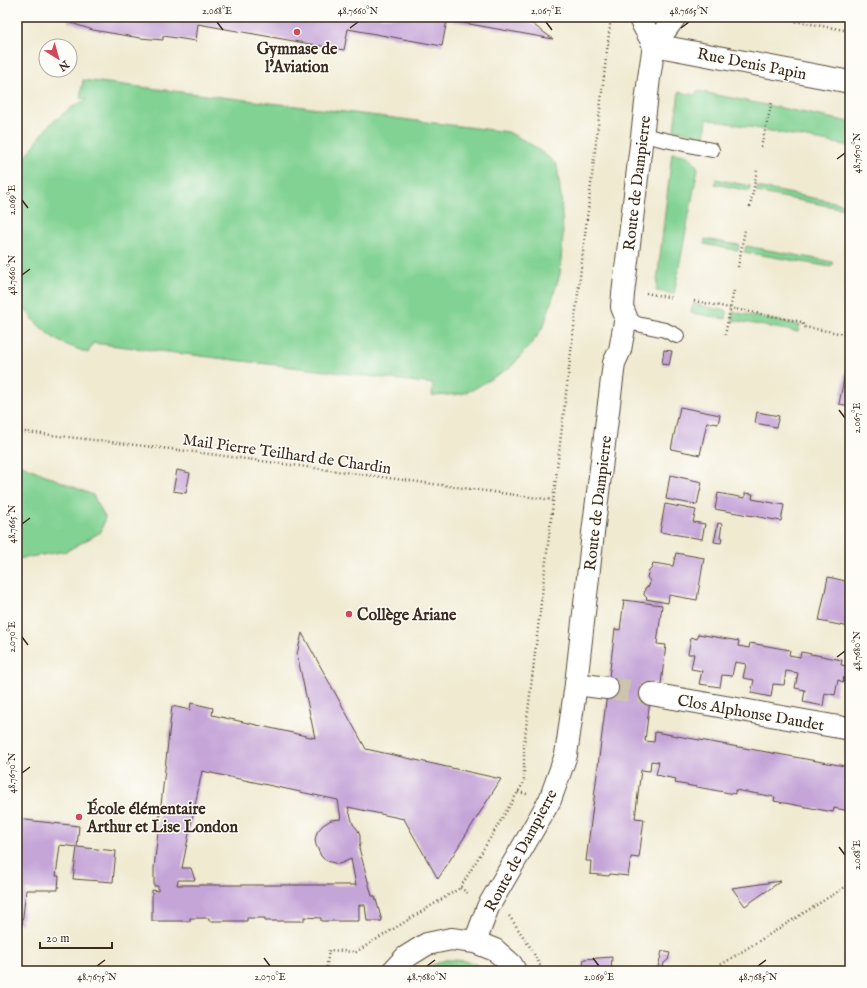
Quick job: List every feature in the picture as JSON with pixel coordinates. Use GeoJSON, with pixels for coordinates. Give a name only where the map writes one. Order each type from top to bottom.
{"type":"FeatureCollection","features":[{"type":"Feature","properties":{"kind":"street"},"geometry":{"type":"LineString","coordinates":[[639,17],[654,45],[675,17]]}},
{"type":"Feature","properties":{"kind":"street","name":"Rue Denis Papin"},"geometry":{"type":"LineString","coordinates":[[654,45],[850,82]]}},
{"type":"Feature","properties":{"kind":"street","name":"Route de Dampierre"},"geometry":{"type":"LineString","coordinates":[[475,942],[488,907],[550,800],[566,756],[614,363],[620,350],[626,317],[622,307],[622,294],[654,45]]}},
{"type":"Feature","properties":{"kind":"street"},"geometry":{"type":"LineString","coordinates":[[576,684],[608,688]]}},
{"type":"Feature","properties":{"kind":"street","name":"Clos Alphonse Daudet"},"geometry":{"type":"LineString","coordinates":[[651,694],[850,729]]}},
{"type":"Feature","properties":{"kind":"street"},"geometry":{"type":"LineString","coordinates":[[394,971],[406,957],[427,944],[451,939],[475,942],[495,950],[511,964],[515,971]]}},
{"type":"Feature","properties":{"kind":"lane"},"geometry":{"type":"LineString","coordinates":[[642,135],[712,150]]}},
{"type":"Feature","properties":{"kind":"lane"},"geometry":{"type":"LineString","coordinates":[[626,317],[637,324],[665,330],[677,336]]}},
{"type":"Feature","properties":{"kind":"lane"},"geometry":{"type":"LineString","coordinates":[[620,350],[635,334],[651,327]]}},
{"type":"Feature","properties":{"kind":"path"},"geometry":{"type":"LineString","coordinates":[[326,971],[329,950],[356,952],[460,888],[524,782],[524,745],[611,17]]}},
{"type":"Feature","properties":{"kind":"path"},"geometry":{"type":"LineString","coordinates":[[772,17],[850,31]]}},
{"type":"Feature","properties":{"kind":"path"},"geometry":{"type":"LineString","coordinates":[[761,147],[772,102]]}},
{"type":"Feature","properties":{"kind":"path"},"geometry":{"type":"LineString","coordinates":[[750,207],[757,170]]}},
{"type":"Feature","properties":{"kind":"path"},"geometry":{"type":"LineString","coordinates":[[738,266],[745,230]]}},
{"type":"Feature","properties":{"kind":"path"},"geometry":{"type":"LineString","coordinates":[[725,335],[734,290]]}},
{"type":"Feature","properties":{"kind":"path"},"geometry":{"type":"LineString","coordinates":[[646,292],[673,298]]}},
{"type":"Feature","properties":{"kind":"path"},"geometry":{"type":"LineString","coordinates":[[694,301],[802,322],[804,327],[845,334]]}},
{"type":"Feature","properties":{"kind":"path","name":"Mail Pierre Teilhard de Chardin"},"geometry":{"type":"LineString","coordinates":[[17,431],[188,451],[553,500]]}},
{"type":"Feature","properties":{"kind":"path"},"geometry":{"type":"LineString","coordinates":[[711,971],[850,884]]}},
{"type":"Feature","properties":{"kind":"green space"},"geometry":{"type":"Polygon","coordinates":[[[83,80],[508,132],[529,143],[557,165],[561,196],[563,235],[560,274],[544,325],[536,338],[511,367],[472,390],[462,394],[432,396],[433,384],[93,343],[88,353],[59,341],[52,337],[32,318],[17,295],[17,173],[19,167],[49,125],[72,107],[87,99],[80,98],[83,80]]]}},
{"type":"Feature","properties":{"kind":"green space"},"geometry":{"type":"Polygon","coordinates":[[[697,91],[850,122],[850,146],[707,119],[705,137],[674,129],[679,92],[696,95],[697,91]]]}},
{"type":"Feature","properties":{"kind":"green space"},"geometry":{"type":"Polygon","coordinates":[[[672,153],[688,156],[693,160],[698,168],[674,294],[656,291],[672,153]]]}},
{"type":"Feature","properties":{"kind":"green space"},"geometry":{"type":"Polygon","coordinates":[[[716,179],[750,186],[749,191],[715,184],[716,179]]]}},
{"type":"Feature","properties":{"kind":"green space"},"geometry":{"type":"Polygon","coordinates":[[[757,187],[844,204],[844,209],[756,192],[757,187]]]}},
{"type":"Feature","properties":{"kind":"green space"},"geometry":{"type":"Polygon","coordinates":[[[705,239],[739,245],[738,251],[704,244],[705,239]]]}},
{"type":"Feature","properties":{"kind":"green space"},"geometry":{"type":"Polygon","coordinates":[[[746,246],[833,262],[831,267],[744,252],[746,246]]]}},
{"type":"Feature","properties":{"kind":"green space"},"geometry":{"type":"Polygon","coordinates":[[[693,304],[727,311],[726,319],[691,313],[693,304]]]}},
{"type":"Feature","properties":{"kind":"green space"},"geometry":{"type":"Polygon","coordinates":[[[733,312],[800,325],[798,332],[732,320],[733,312]]]}},
{"type":"Feature","properties":{"kind":"green space"},"geometry":{"type":"Polygon","coordinates":[[[17,463],[93,495],[105,517],[101,532],[67,551],[17,559],[17,463]]]}},
{"type":"Feature","properties":{"kind":"green space"},"geometry":{"type":"Polygon","coordinates":[[[445,960],[472,963],[487,971],[423,971],[428,967],[445,960]]]}},
{"type":"Feature","properties":{"kind":"building","name":"Gymnase de l'Aviation"},"geometry":{"type":"Polygon","coordinates":[[[59,17],[523,17],[553,39],[447,20],[442,46],[348,29],[344,50],[198,24],[196,41],[163,36],[163,40],[140,38],[93,30],[68,22],[68,19],[59,17]]]}},
{"type":"Feature","properties":{"kind":"building"},"geometry":{"type":"Polygon","coordinates":[[[664,350],[672,351],[669,365],[662,364],[664,350]]]}},
{"type":"Feature","properties":{"kind":"building"},"geometry":{"type":"Polygon","coordinates":[[[850,353],[850,406],[839,404],[850,353]]]}},
{"type":"Feature","properties":{"kind":"building"},"geometry":{"type":"Polygon","coordinates":[[[680,407],[720,415],[718,424],[707,422],[700,455],[671,449],[680,407]]]}},
{"type":"Feature","properties":{"kind":"building"},"geometry":{"type":"Polygon","coordinates":[[[757,412],[779,416],[776,427],[755,423],[757,412]]]}},
{"type":"Feature","properties":{"kind":"building"},"geometry":{"type":"Polygon","coordinates":[[[177,470],[190,473],[186,493],[173,491],[177,470]]]}},
{"type":"Feature","properties":{"kind":"building"},"geometry":{"type":"Polygon","coordinates":[[[670,475],[702,482],[697,505],[666,499],[670,475]]]}},
{"type":"Feature","properties":{"kind":"building"},"geometry":{"type":"Polygon","coordinates":[[[718,493],[745,498],[745,493],[753,494],[752,499],[784,505],[781,521],[715,509],[718,493]]]}},
{"type":"Feature","properties":{"kind":"building"},"geometry":{"type":"Polygon","coordinates":[[[665,504],[696,510],[693,522],[705,524],[702,539],[660,532],[665,504]]]}},
{"type":"Feature","properties":{"kind":"building"},"geometry":{"type":"Polygon","coordinates":[[[718,523],[722,524],[720,537],[722,538],[721,543],[714,542],[718,523]]]}},
{"type":"Feature","properties":{"kind":"building"},"geometry":{"type":"Polygon","coordinates":[[[676,553],[704,558],[697,600],[669,595],[668,603],[646,599],[647,598],[644,595],[645,588],[649,586],[650,581],[647,577],[653,563],[673,566],[676,553]]]}},
{"type":"Feature","properties":{"kind":"building"},"geometry":{"type":"Polygon","coordinates":[[[828,577],[850,582],[850,627],[819,621],[828,577]]]}},
{"type":"Feature","properties":{"kind":"building"},"geometry":{"type":"Polygon","coordinates":[[[624,600],[662,605],[657,644],[666,645],[661,684],[652,683],[645,741],[654,742],[655,732],[850,767],[850,811],[834,808],[833,812],[774,801],[775,797],[735,790],[735,794],[675,783],[676,779],[656,775],[659,762],[651,761],[650,771],[641,770],[635,818],[644,819],[639,858],[631,857],[628,876],[590,874],[591,861],[586,861],[615,629],[620,630],[624,600]]]}},
{"type":"Feature","properties":{"kind":"building"},"geometry":{"type":"Polygon","coordinates":[[[302,633],[366,749],[501,779],[438,879],[404,819],[348,807],[353,824],[358,830],[360,836],[359,848],[372,896],[375,896],[382,921],[367,921],[365,905],[359,905],[359,921],[321,921],[321,918],[304,917],[304,921],[265,921],[265,918],[247,918],[247,921],[209,921],[209,918],[190,918],[190,921],[152,921],[152,890],[158,891],[158,886],[154,886],[154,868],[172,706],[190,710],[191,703],[213,708],[212,715],[315,738],[297,654],[302,633]],[[202,771],[182,868],[191,868],[195,880],[178,880],[177,885],[356,885],[351,859],[338,864],[330,862],[321,856],[316,845],[315,840],[317,832],[323,825],[331,820],[341,819],[338,800],[202,771]]]}},
{"type":"Feature","properties":{"kind":"building"},"geometry":{"type":"Polygon","coordinates":[[[698,634],[739,641],[738,646],[749,648],[750,643],[790,650],[789,655],[800,657],[801,652],[842,660],[841,665],[850,666],[850,697],[846,697],[849,683],[844,682],[844,677],[843,682],[838,680],[835,695],[825,693],[823,706],[803,702],[805,690],[795,688],[798,673],[786,671],[784,685],[773,684],[771,697],[751,693],[754,680],[743,678],[746,664],[735,662],[732,676],[722,675],[720,687],[699,684],[702,671],[691,669],[694,654],[688,654],[691,637],[697,639],[698,634]]]}},
{"type":"Feature","properties":{"kind":"building"},"geometry":{"type":"Polygon","coordinates":[[[17,819],[79,826],[77,847],[60,845],[56,876],[59,876],[58,890],[26,890],[22,924],[17,924],[17,819]]]}},
{"type":"Feature","properties":{"kind":"building"},"geometry":{"type":"Polygon","coordinates":[[[77,847],[116,851],[113,882],[73,879],[77,847]]]}},
{"type":"Feature","properties":{"kind":"building"},"geometry":{"type":"Polygon","coordinates":[[[781,881],[745,906],[732,888],[781,881]]]}},
{"type":"Feature","properties":{"kind":"building"},"geometry":{"type":"Polygon","coordinates":[[[662,951],[670,953],[668,960],[664,963],[662,971],[657,971],[662,951]]]}},
{"type":"Feature","properties":{"kind":"building"},"geometry":{"type":"Polygon","coordinates":[[[612,957],[611,971],[582,971],[584,959],[612,957]]]}},
{"type":"Feature","properties":{"kind":"tunnel"},"geometry":{"type":"LineString","coordinates":[[607,688],[651,694]]}},
{"type":"Feature","properties":{"kind":"place","name":"Gymnase de l'Aviation"},"geometry":{"type":"Point","coordinates":[297,32]}},
{"type":"Feature","properties":{"kind":"place","name":"Collège Ariane"},"geometry":{"type":"Point","coordinates":[349,614]}},
{"type":"Feature","properties":{"kind":"place","name":"École élémentaire Arthur et Lise London"},"geometry":{"type":"Point","coordinates":[79,817]}}]}
